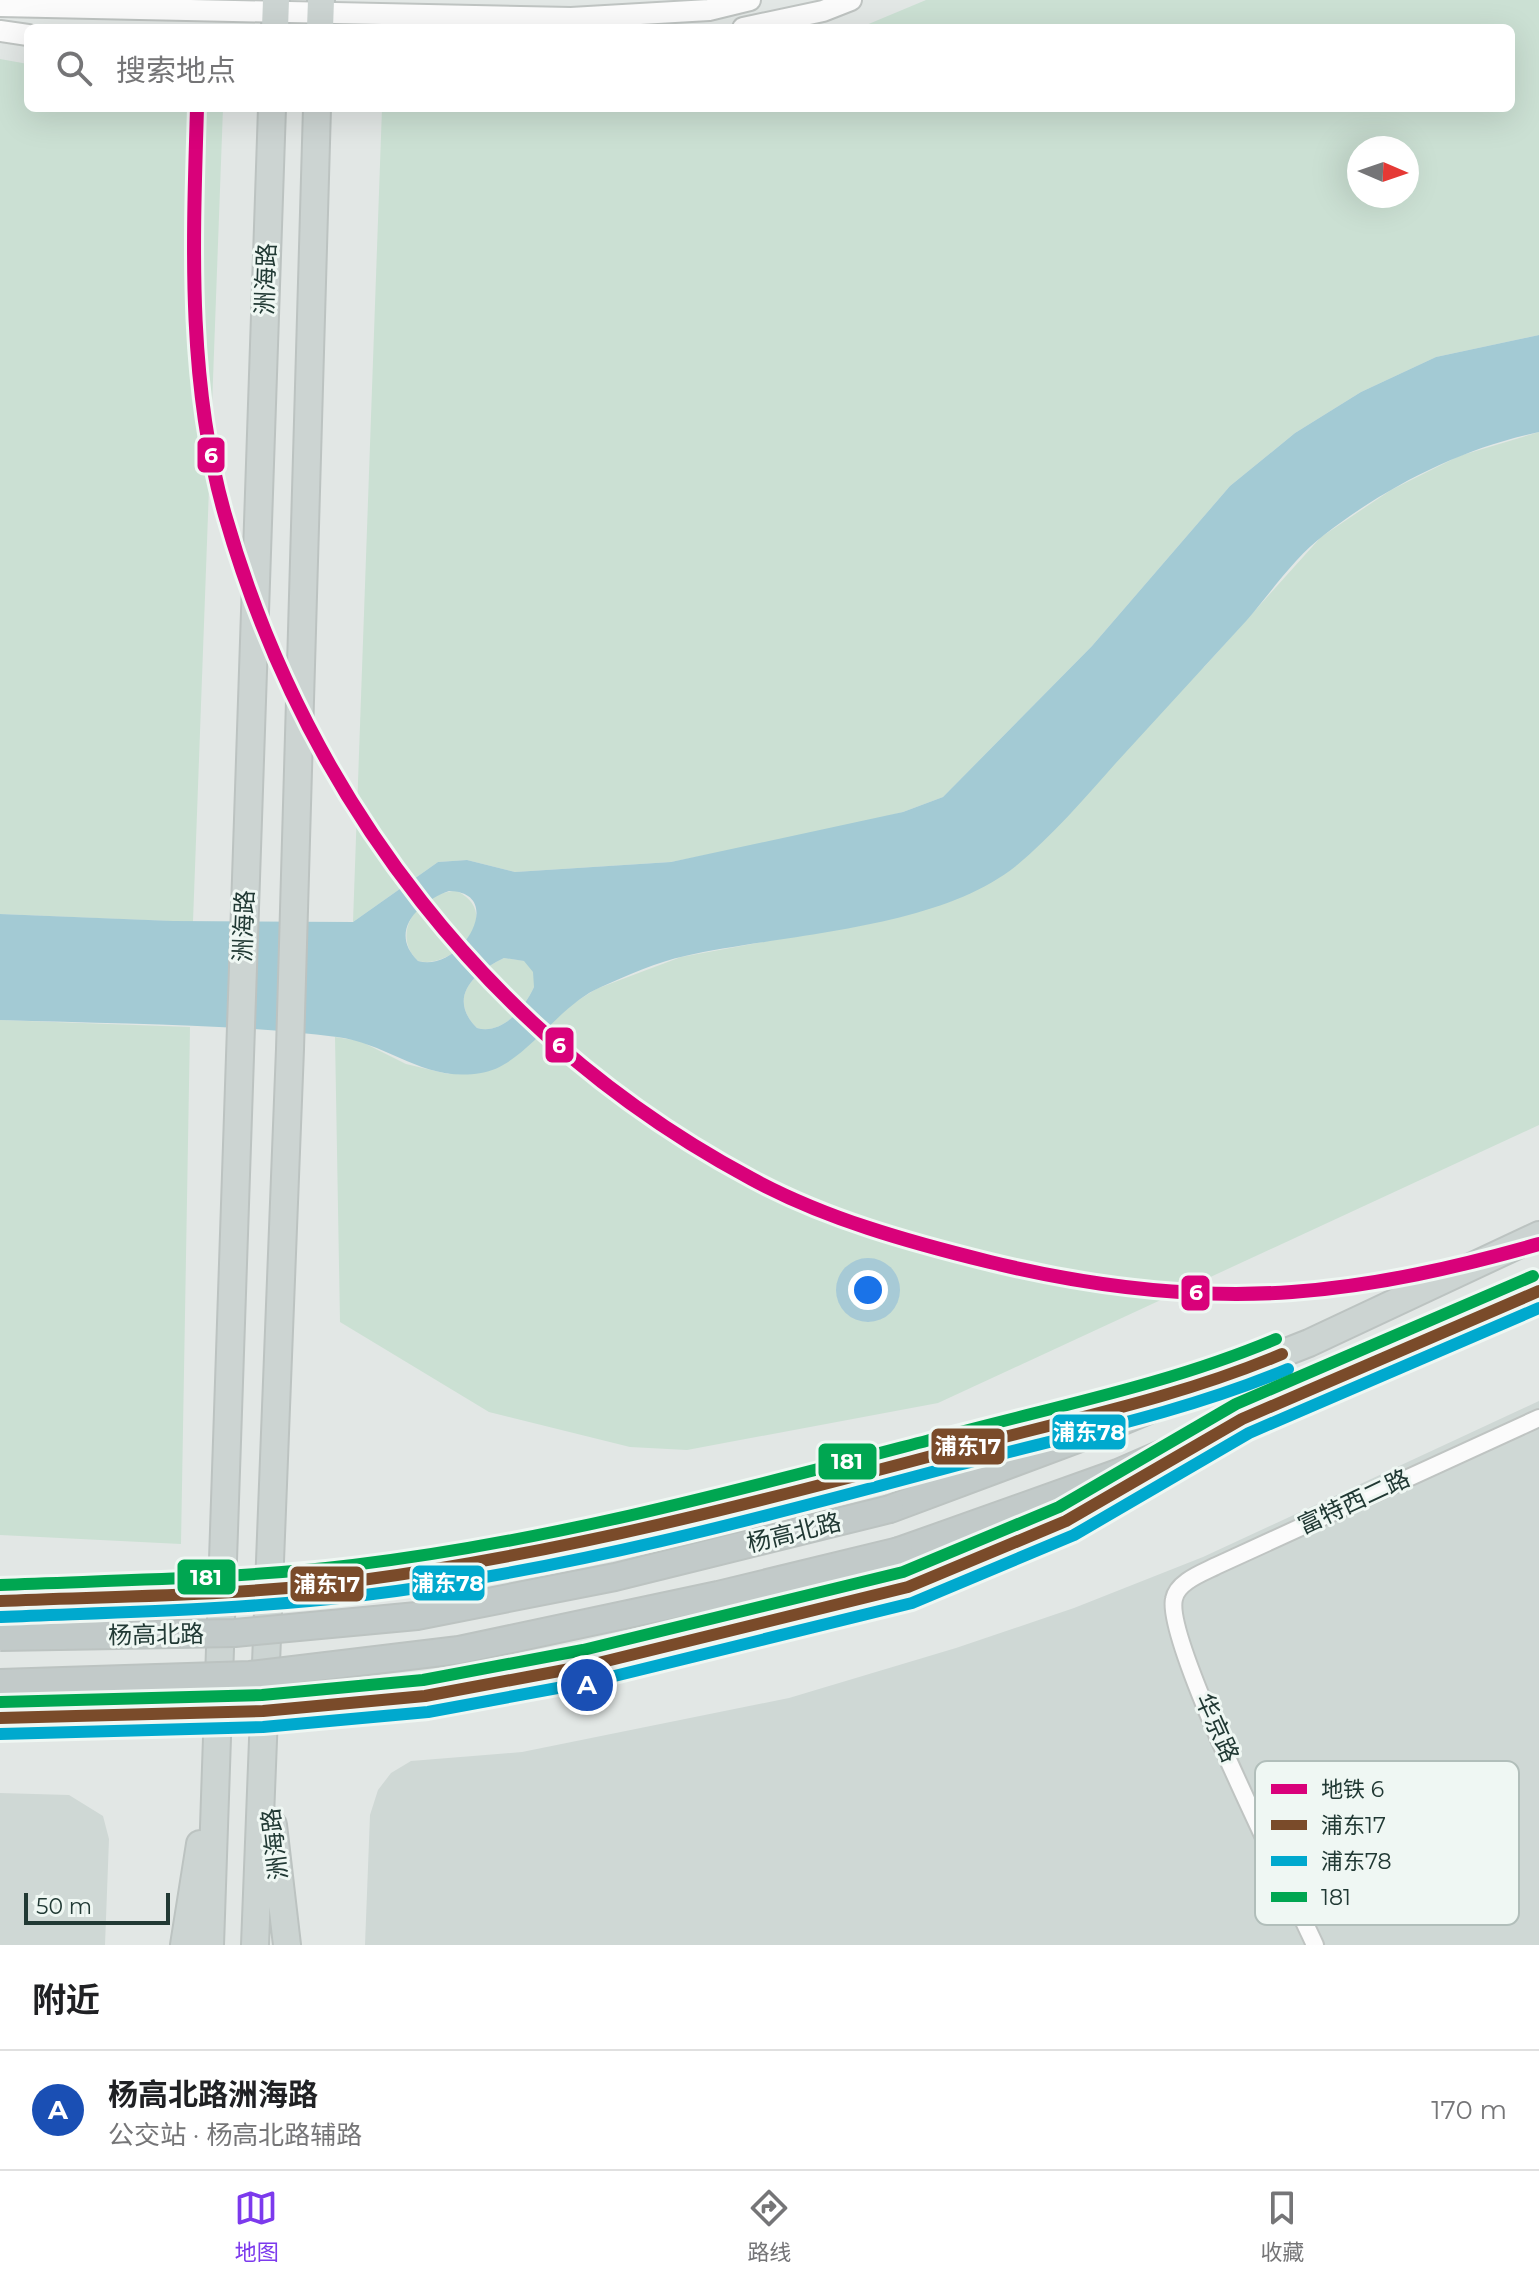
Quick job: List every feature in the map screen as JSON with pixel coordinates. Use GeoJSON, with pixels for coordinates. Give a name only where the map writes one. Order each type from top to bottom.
{"type":"FeatureCollection","features":[{"type":"Feature","properties":{"kind":"highway","name":"杨高北路"},"geometry":{"type":"LineString","coordinates":[[0,1637],[235,1633],[417,1616],[615,1577],[890,1509],[1099,1431],[1230,1376]]}},
{"type":"Feature","properties":{"kind":"highway","name":"杨高北路"},"geometry":{"type":"LineString","coordinates":[[0,1683],[250,1675],[459,1650],[718,1595],[899,1551],[1118,1473],[1242,1419]]}},
{"type":"Feature","properties":{"kind":"main road","name":"洲海路"},"geometry":{"type":"LineString","coordinates":[[210,1945],[272,112]]}},
{"type":"Feature","properties":{"kind":"main road","name":"洲海路"},"geometry":{"type":"LineString","coordinates":[[255,1945],[290,1049],[317,112]]}},
{"type":"Feature","properties":{"kind":"main road","name":"杨高北路"},"geometry":{"type":"LineString","coordinates":[[1230,1376],[1539,1235]]}},
{"type":"Feature","properties":{"kind":"main road","name":"杨高北路"},"geometry":{"type":"LineString","coordinates":[[1242,1419],[1539,1291]]}},
{"type":"Feature","properties":{"kind":"main road"},"geometry":{"type":"LineString","coordinates":[[0,1601],[269,1589],[406,1573],[580,1541],[880,1469],[1230,1376]]}},
{"type":"Feature","properties":{"kind":"main road"},"geometry":{"type":"LineString","coordinates":[[0,1718],[263,1711],[425,1696],[586,1666],[908,1587],[1066,1521],[1242,1419]]}},
{"type":"Feature","properties":{"kind":"main road","name":"洲海路"},"geometry":{"type":"LineString","coordinates":[[264,1743],[287,1945]]}},
{"type":"Feature","properties":{"kind":"main road","name":"洲海路"},"geometry":{"type":"LineString","coordinates":[[184,1945],[216,1745]]}},
{"type":"Feature","properties":{"kind":"street"},"geometry":{"type":"LineString","coordinates":[[0,6],[571,18],[709,10],[750,0]]}},
{"type":"Feature","properties":{"kind":"street"},"geometry":{"type":"LineString","coordinates":[[762,24],[823,11],[851,0]]}},
{"type":"Feature","properties":{"kind":"street"},"geometry":{"type":"LineString","coordinates":[[0,31],[24,34]]}},
{"type":"Feature","properties":{"kind":"street","name":"富特西二路"},"geometry":{"type":"LineString","coordinates":[[1174,1595],[1185,1583],[1216,1566],[1539,1418]]}},
{"type":"Feature","properties":{"kind":"street","name":"华京路"},"geometry":{"type":"LineString","coordinates":[[1174,1595],[1172,1616],[1188,1666],[1255,1813]]}},
{"type":"Feature","properties":{"kind":"street","name":"华京路"},"geometry":{"type":"LineString","coordinates":[[1306,1925],[1315,1945]]}},
{"type":"Feature","properties":{"kind":"shaded area"},"geometry":{"type":"Polygon","coordinates":[[[1539,1401],[1539,1945],[365,1945],[370,1815],[378,1790],[391,1773],[411,1761],[522,1752],[789,1698],[956,1648],[1074,1608],[1203,1557],[1539,1401]]]}},
{"type":"Feature","properties":{"kind":"shaded area"},"geometry":{"type":"Polygon","coordinates":[[[0,1793],[69,1795],[103,1816],[109,1839],[105,1945],[0,1945],[0,1793]]]}},
{"type":"Feature","properties":{"kind":"green space"},"geometry":{"type":"Polygon","coordinates":[[[926,0],[1539,0],[1539,335],[1436,357],[1361,392],[1295,433],[1230,486],[1092,646],[943,797],[903,812],[841,828],[671,862],[515,872],[467,860],[438,862],[353,922],[382,112],[1515,112],[1515,24],[869,24],[926,0]]]}},
{"type":"Feature","properties":{"kind":"green space"},"geometry":{"type":"Polygon","coordinates":[[[0,59],[24,63],[24,112],[223,112],[193,922],[0,914],[0,59]]]}},
{"type":"Feature","properties":{"kind":"green space"},"geometry":{"type":"Polygon","coordinates":[[[1539,432],[1539,1125],[938,1403],[687,1450],[630,1447],[489,1412],[340,1322],[335,1037],[360,1041],[406,1064],[448,1074],[525,1047],[563,1010],[596,989],[681,957],[903,916],[951,901],[1205,666],[1321,537],[1391,490],[1459,456],[1539,432]]]}},
{"type":"Feature","properties":{"kind":"green space"},"geometry":{"type":"Polygon","coordinates":[[[457,891],[471,901],[476,913],[475,926],[469,938],[446,957],[432,962],[418,961],[410,950],[407,938],[413,915],[432,898],[457,891]]]}},
{"type":"Feature","properties":{"kind":"green space"},"geometry":{"type":"Polygon","coordinates":[[[504,958],[525,961],[534,972],[534,987],[524,1004],[503,1024],[495,1028],[477,1028],[468,1017],[464,997],[468,987],[482,971],[504,958]]]}},
{"type":"Feature","properties":{"kind":"green space"},"geometry":{"type":"Polygon","coordinates":[[[0,1020],[190,1027],[181,1544],[0,1535],[0,1020]]]}},
{"type":"Feature","properties":{"kind":"water"},"geometry":{"type":"Polygon","coordinates":[[[1539,335],[1539,432],[1482,448],[1426,471],[1373,500],[1313,544],[1055,830],[1016,866],[983,887],[902,917],[724,948],[653,965],[585,996],[512,1059],[481,1073],[461,1075],[442,1072],[355,1041],[295,1032],[0,1020],[0,914],[173,921],[353,922],[438,862],[467,860],[515,872],[671,862],[903,812],[943,797],[1092,646],[1230,486],[1295,433],[1361,392],[1436,357],[1539,335]],[[449,891],[427,902],[406,929],[409,950],[418,961],[434,961],[450,955],[472,931],[476,917],[475,904],[466,895],[449,891]],[[504,958],[482,971],[468,987],[464,997],[468,1017],[477,1028],[495,1028],[503,1024],[524,1004],[534,987],[533,972],[524,961],[504,958]]]}},
{"type":"Feature","properties":{"kind":"metro line","name":"6"},"geometry":{"type":"LineString","coordinates":[[197,112],[195,313],[204,415],[225,515],[260,619],[305,719],[359,813],[421,901],[492,983],[571,1057],[658,1122],[780,1193],[838,1218],[899,1237],[1064,1278],[1178,1292],[1292,1292],[1417,1274],[1539,1244]]}},
{"type":"Feature","properties":{"kind":"transit line","name":"181"},"geometry":{"type":"LineString","coordinates":[[0,1702],[262,1695],[423,1680],[583,1650],[903,1572],[1059,1507],[1236,1404],[1533,1276]]}},
{"type":"Feature","properties":{"kind":"transit line","name":"浦东17"},"geometry":{"type":"LineString","coordinates":[[0,1718],[263,1711],[425,1696],[586,1666],[908,1587],[1066,1521],[1242,1419],[1539,1291]]}},
{"type":"Feature","properties":{"kind":"transit line","name":"浦东78"},"geometry":{"type":"LineString","coordinates":[[0,1734],[263,1727],[428,1712],[590,1682],[912,1603],[1074,1535],[1249,1433],[1539,1308]]}},
{"type":"Feature","properties":{"kind":"transit line","name":"181"},"geometry":{"type":"LineString","coordinates":[[0,1585],[309,1570],[504,1542],[728,1492],[1114,1393],[1237,1355],[1276,1339]]}},
{"type":"Feature","properties":{"kind":"transit line","name":"浦东17"},"geometry":{"type":"LineString","coordinates":[[0,1601],[272,1589],[362,1580],[511,1556],[734,1507],[1120,1408],[1243,1370],[1282,1354]]}},
{"type":"Feature","properties":{"kind":"transit line","name":"浦东78"},"geometry":{"type":"LineString","coordinates":[[1,1617],[313,1601],[509,1573],[735,1523],[1125,1423],[1248,1385],[1288,1369]]}},
{"type":"Feature","properties":{"kind":"place","name":"杨高北路洲海路"},"geometry":{"type":"Point","coordinates":[587,1685]}}]}
